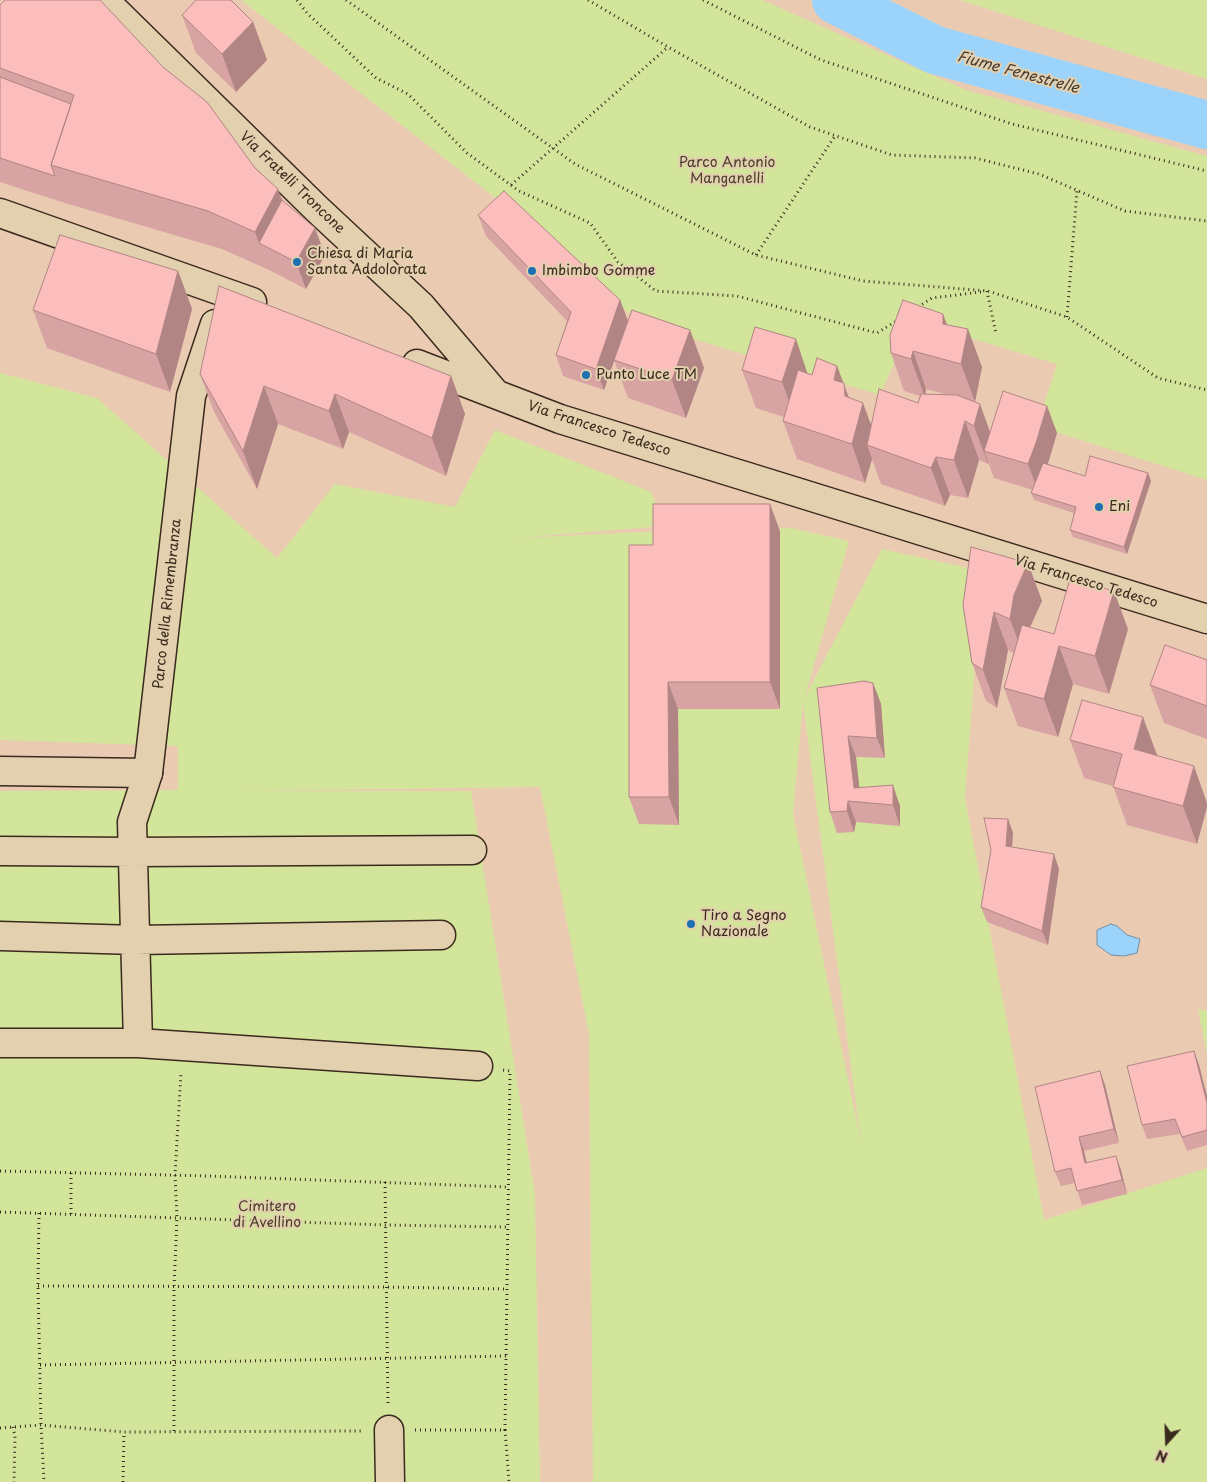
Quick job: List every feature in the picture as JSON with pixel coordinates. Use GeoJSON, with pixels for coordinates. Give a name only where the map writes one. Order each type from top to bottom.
{"type":"FeatureCollection","features":[{"type":"Feature","properties":{"kind":"street","name":"Via Fratelli Troncone"},"geometry":{"type":"LineString","coordinates":[[104,0],[316,208],[421,306],[495,393]]}},
{"type":"Feature","properties":{"kind":"street"},"geometry":{"type":"LineString","coordinates":[[0,213],[276,310]]}},
{"type":"Feature","properties":{"kind":"street","name":"Parco della Rimembranza"},"geometry":{"type":"LineString","coordinates":[[138,1043],[132,822],[148,773],[191,396],[225,292]]}},
{"type":"Feature","properties":{"kind":"street","name":"Via Francesco Tedesco"},"geometry":{"type":"LineString","coordinates":[[394,355],[560,420],[1207,619]]}},
{"type":"Feature","properties":{"kind":"street"},"geometry":{"type":"LineString","coordinates":[[0,771],[148,773]]}},
{"type":"Feature","properties":{"kind":"street"},"geometry":{"type":"LineString","coordinates":[[0,851],[472,850]]}},
{"type":"Feature","properties":{"kind":"street"},"geometry":{"type":"LineString","coordinates":[[0,936],[136,940],[441,935]]}},
{"type":"Feature","properties":{"kind":"street"},"geometry":{"type":"LineString","coordinates":[[0,1043],[138,1043],[478,1066]]}},
{"type":"Feature","properties":{"kind":"street"},"geometry":{"type":"LineString","coordinates":[[388,1430],[390,1482]]}},
{"type":"Feature","properties":{"kind":"path"},"geometry":{"type":"LineString","coordinates":[[297,0],[307,13],[376,78],[408,94],[467,153],[519,192],[590,223],[618,262],[656,291],[737,296],[877,333],[900,318]]}},
{"type":"Feature","properties":{"kind":"path"},"geometry":{"type":"LineString","coordinates":[[346,0],[575,164],[756,254],[863,280],[988,291],[1067,316],[1158,378],[1207,390]]}},
{"type":"Feature","properties":{"kind":"path"},"geometry":{"type":"LineString","coordinates":[[588,0],[810,127],[835,136],[892,155],[975,158],[1039,174],[1125,211],[1207,222]]}},
{"type":"Feature","properties":{"kind":"path"},"geometry":{"type":"LineString","coordinates":[[703,0],[821,60],[1012,124],[1207,171]]}},
{"type":"Feature","properties":{"kind":"path"},"geometry":{"type":"LineString","coordinates":[[511,185],[668,47]]}},
{"type":"Feature","properties":{"kind":"path"},"geometry":{"type":"LineString","coordinates":[[756,254],[835,136]]}},
{"type":"Feature","properties":{"kind":"path"},"geometry":{"type":"LineString","coordinates":[[1067,316],[1077,190]]}},
{"type":"Feature","properties":{"kind":"path"},"geometry":{"type":"LineString","coordinates":[[916,308],[932,298],[988,291]]}},
{"type":"Feature","properties":{"kind":"path"},"geometry":{"type":"LineString","coordinates":[[988,291],[996,334]]}},
{"type":"Feature","properties":{"kind":"path"},"geometry":{"type":"LineString","coordinates":[[174,1431],[174,1287],[177,1218],[175,1175],[182,1046]]}},
{"type":"Feature","properties":{"kind":"path"},"geometry":{"type":"LineString","coordinates":[[478,1066],[510,1071],[505,1430],[509,1482]]}},
{"type":"Feature","properties":{"kind":"path"},"geometry":{"type":"LineString","coordinates":[[0,1171],[175,1175],[508,1187]]}},
{"type":"Feature","properties":{"kind":"path"},"geometry":{"type":"LineString","coordinates":[[71,1173],[71,1214]]}},
{"type":"Feature","properties":{"kind":"path"},"geometry":{"type":"LineString","coordinates":[[385,1182],[388,1430]]}},
{"type":"Feature","properties":{"kind":"path"},"geometry":{"type":"LineString","coordinates":[[0,1212],[385,1225],[508,1227]]}},
{"type":"Feature","properties":{"kind":"path"},"geometry":{"type":"LineString","coordinates":[[39,1213],[38,1286],[44,1482]]}},
{"type":"Feature","properties":{"kind":"path"},"geometry":{"type":"LineString","coordinates":[[38,1286],[507,1289]]}},
{"type":"Feature","properties":{"kind":"path"},"geometry":{"type":"LineString","coordinates":[[40,1364],[506,1356]]}},
{"type":"Feature","properties":{"kind":"path"},"geometry":{"type":"LineString","coordinates":[[0,1428],[41,1425],[124,1432],[505,1430]]}},
{"type":"Feature","properties":{"kind":"path"},"geometry":{"type":"LineString","coordinates":[[13,1427],[15,1436],[14,1482]]}},
{"type":"Feature","properties":{"kind":"path"},"geometry":{"type":"LineString","coordinates":[[123,1482],[124,1432]]}},
{"type":"Feature","properties":{"kind":"green space","name":"Parco Antonio Manganelli"},"geometry":{"type":"Polygon","coordinates":[[[241,0],[762,0],[966,90],[1207,156],[1207,480],[1037,426],[1057,364],[913,321],[880,395],[640,323],[516,214],[241,0]]]}},
{"type":"Feature","properties":{"kind":"green space"},"geometry":{"type":"Polygon","coordinates":[[[960,0],[1207,0],[1207,79],[960,0]]]}},
{"type":"Feature","properties":{"kind":"green space","name":"Cimitero di Avellino"},"geometry":{"type":"Polygon","coordinates":[[[0,373],[97,398],[277,558],[335,484],[455,507],[495,430],[651,492],[664,526],[516,538],[663,531],[791,528],[849,541],[805,697],[882,549],[982,571],[965,798],[1044,1220],[1207,1168],[1207,1482],[593,1482],[589,1034],[540,787],[240,791],[471,791],[535,1195],[540,1482],[0,1482],[0,791],[178,790],[178,746],[0,740],[0,373]],[[803,703],[793,814],[861,1142],[803,703]]]}},
{"type":"Feature","properties":{"kind":"green space"},"geometry":{"type":"Polygon","coordinates":[[[1198,1009],[1207,1011],[1207,1054],[1198,1009]]]}},
{"type":"Feature","properties":{"kind":"water"},"geometry":{"type":"Polygon","coordinates":[[[1111,924],[1117,926],[1127,935],[1140,939],[1137,953],[1124,956],[1111,955],[1097,945],[1097,930],[1111,924]]]}},
{"type":"Feature","properties":{"kind":"building"},"geometry":{"type":"Polygon","coordinates":[[[5,0],[100,0],[164,68],[207,102],[255,168],[278,189],[255,232],[208,211],[51,165],[74,95],[0,68],[0,5],[5,0]]]}},
{"type":"Feature","properties":{"kind":"building"},"geometry":{"type":"Polygon","coordinates":[[[196,0],[231,0],[253,22],[222,54],[182,15],[196,0]]]}},
{"type":"Feature","properties":{"kind":"building"},"geometry":{"type":"Polygon","coordinates":[[[0,77],[71,104],[51,165],[55,176],[0,158],[0,77]]]}},
{"type":"Feature","properties":{"kind":"building"},"geometry":{"type":"Polygon","coordinates":[[[504,191],[620,300],[596,369],[556,355],[571,312],[478,215],[504,191]]]}},
{"type":"Feature","properties":{"kind":"building"},"geometry":{"type":"Polygon","coordinates":[[[282,200],[315,228],[296,262],[259,243],[282,200]]]}},
{"type":"Feature","properties":{"kind":"building"},"geometry":{"type":"Polygon","coordinates":[[[60,235],[178,271],[156,354],[33,310],[60,235]]]}},
{"type":"Feature","properties":{"kind":"building"},"geometry":{"type":"Polygon","coordinates":[[[219,286],[451,376],[432,438],[335,394],[329,411],[264,386],[243,451],[200,374],[219,286]]]}},
{"type":"Feature","properties":{"kind":"building"},"geometry":{"type":"Polygon","coordinates":[[[903,300],[943,314],[943,324],[968,329],[961,364],[913,351],[911,359],[891,353],[890,335],[903,300]]]}},
{"type":"Feature","properties":{"kind":"building"},"geometry":{"type":"Polygon","coordinates":[[[632,310],[690,330],[672,380],[614,360],[632,310]]]}},
{"type":"Feature","properties":{"kind":"building"},"geometry":{"type":"Polygon","coordinates":[[[755,327],[796,339],[782,382],[742,370],[755,327]]]}},
{"type":"Feature","properties":{"kind":"building"},"geometry":{"type":"Polygon","coordinates":[[[817,358],[837,366],[834,380],[844,383],[845,396],[863,403],[852,444],[783,421],[798,370],[812,375],[817,358]]]}},
{"type":"Feature","properties":{"kind":"building"},"geometry":{"type":"Polygon","coordinates":[[[879,389],[918,403],[921,394],[957,395],[980,404],[974,426],[965,421],[954,460],[936,457],[931,468],[867,445],[879,389]]]}},
{"type":"Feature","properties":{"kind":"building"},"geometry":{"type":"Polygon","coordinates":[[[1003,391],[1047,406],[1028,464],[984,451],[1003,391]]]}},
{"type":"Feature","properties":{"kind":"building","name":"Eni"},"geometry":{"type":"Polygon","coordinates":[[[1090,456],[1148,473],[1124,547],[1070,530],[1076,507],[1031,493],[1043,463],[1085,476],[1090,456]]]}},
{"type":"Feature","properties":{"kind":"building"},"geometry":{"type":"Polygon","coordinates":[[[653,504],[770,504],[770,682],[668,682],[669,797],[629,797],[629,545],[653,545],[653,504]]]}},
{"type":"Feature","properties":{"kind":"building"},"geometry":{"type":"Polygon","coordinates":[[[971,547],[1028,563],[1014,595],[1010,619],[994,612],[983,670],[972,663],[963,605],[971,547]]]}},
{"type":"Feature","properties":{"kind":"building"},"geometry":{"type":"Polygon","coordinates":[[[1070,579],[1114,591],[1095,656],[1059,646],[1044,699],[1004,688],[1022,625],[1054,634],[1070,579]]]}},
{"type":"Feature","properties":{"kind":"building"},"geometry":{"type":"Polygon","coordinates":[[[1165,645],[1207,660],[1207,706],[1150,685],[1165,645]]]}},
{"type":"Feature","properties":{"kind":"building"},"geometry":{"type":"Polygon","coordinates":[[[864,681],[873,683],[877,738],[848,736],[854,788],[893,785],[893,805],[848,801],[847,811],[830,812],[817,688],[864,681]]]}},
{"type":"Feature","properties":{"kind":"building"},"geometry":{"type":"Polygon","coordinates":[[[1082,700],[1143,717],[1134,749],[1194,766],[1183,806],[1113,787],[1122,754],[1070,740],[1082,700]]]}},
{"type":"Feature","properties":{"kind":"building"},"geometry":{"type":"Polygon","coordinates":[[[984,818],[1008,819],[1006,846],[1054,854],[1042,931],[981,907],[991,850],[984,818]]]}},
{"type":"Feature","properties":{"kind":"building"},"geometry":{"type":"Polygon","coordinates":[[[1194,1051],[1207,1103],[1207,1130],[1182,1137],[1175,1119],[1142,1125],[1127,1066],[1194,1051]]]}},
{"type":"Feature","properties":{"kind":"building"},"geometry":{"type":"Polygon","coordinates":[[[1100,1071],[1114,1129],[1079,1137],[1085,1163],[1116,1156],[1122,1180],[1077,1191],[1071,1168],[1055,1172],[1035,1087],[1100,1071]]]}},
{"type":"Feature","properties":{"kind":"waterway","name":"Fiume Fenestrelle"},"geometry":{"type":"LineString","coordinates":[[836,0],[935,50],[1207,125]]}},
{"type":"Feature","properties":{"kind":"place","name":"Chiesa di Maria Santa Addolorata"},"geometry":{"type":"Point","coordinates":[297,262]}},
{"type":"Feature","properties":{"kind":"place","name":"Imbimbo Gomme"},"geometry":{"type":"Point","coordinates":[532,271]}},
{"type":"Feature","properties":{"kind":"place","name":"Punto Luce TM"},"geometry":{"type":"Point","coordinates":[586,375]}},
{"type":"Feature","properties":{"kind":"place","name":"Eni"},"geometry":{"type":"Point","coordinates":[1099,507]}},
{"type":"Feature","properties":{"kind":"place","name":"Tiro a Segno Nazionale"},"geometry":{"type":"Point","coordinates":[691,924]}}]}
